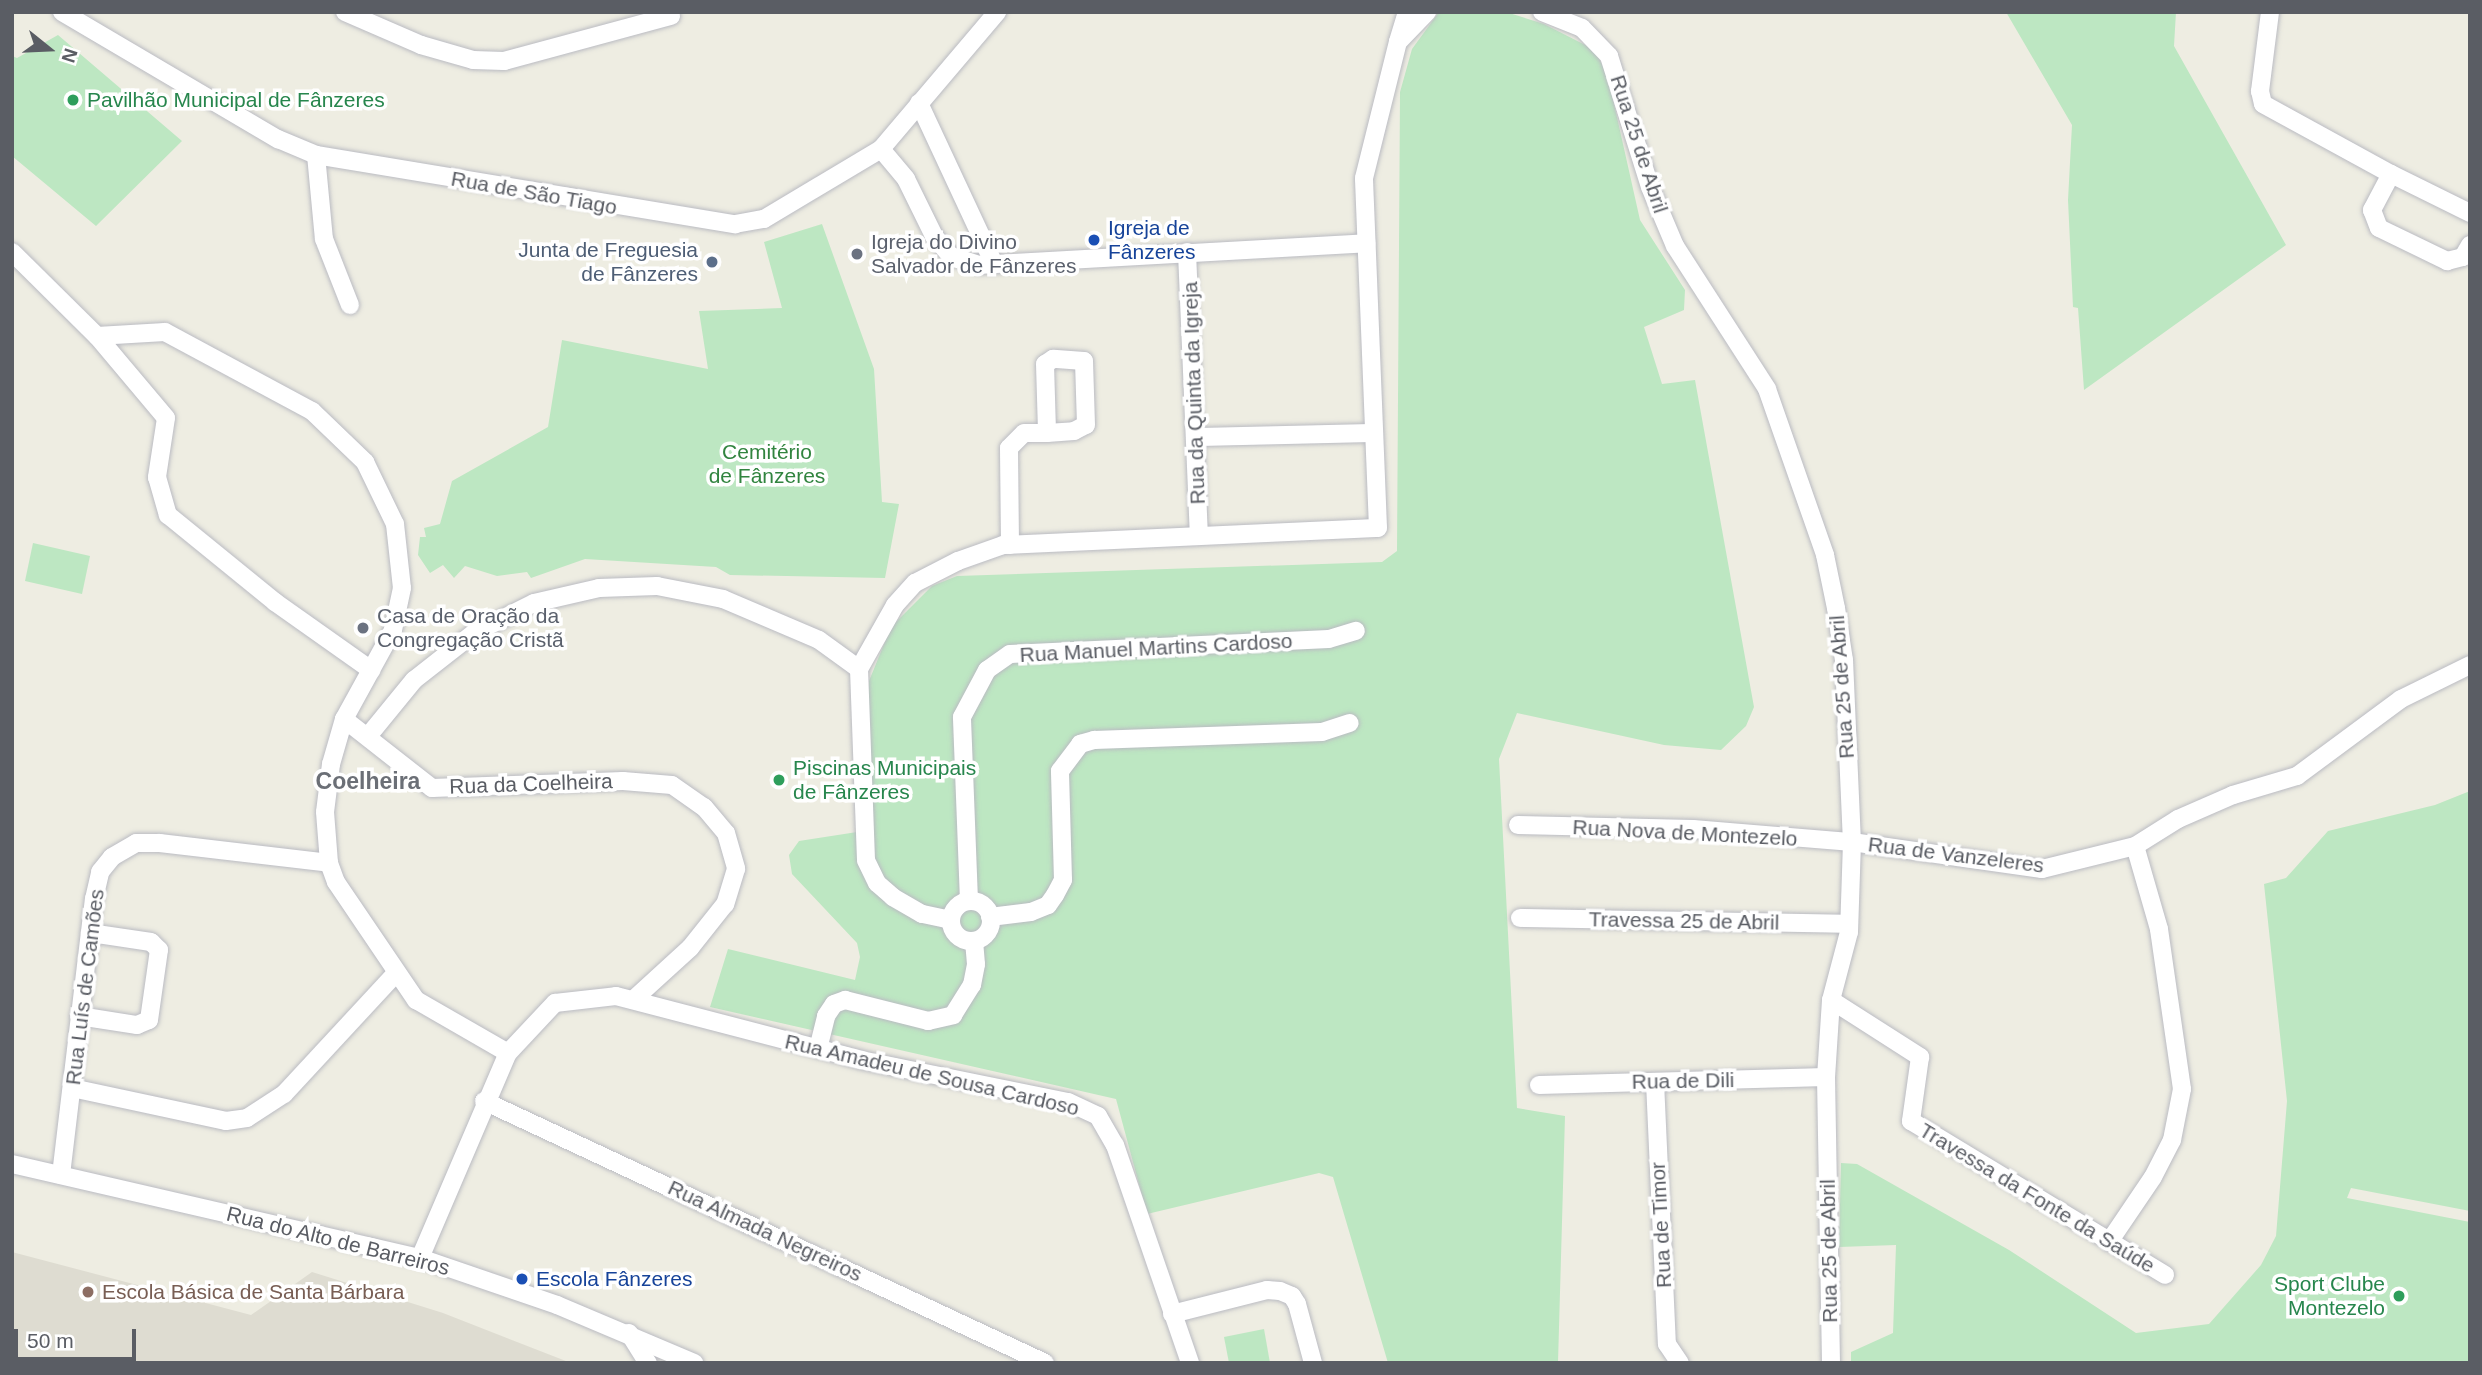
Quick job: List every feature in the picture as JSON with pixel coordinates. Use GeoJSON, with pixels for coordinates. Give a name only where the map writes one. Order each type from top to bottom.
{"type":"FeatureCollection","features":[{"type":"Feature","properties":{"kind":"street","name":"Rua de São Tiago"},"geometry":{"type":"LineString","coordinates":[[61,12],[188,83],[278,139],[316,155],[735,224],[764,219],[858,167],[881,149],[997,12]]}},
{"type":"Feature","properties":{"kind":"street"},"geometry":{"type":"LineString","coordinates":[[345,12],[421,45],[473,60],[504,61],[671,16]]}},
{"type":"Feature","properties":{"kind":"street"},"geometry":{"type":"LineString","coordinates":[[951,920],[922,914],[893,897],[877,883],[866,860],[859,668],[895,604],[915,583],[958,561],[1010,545],[1199,534],[1378,528],[1364,178],[1407,12]]}},
{"type":"Feature","properties":{"kind":"street"},"geometry":{"type":"LineString","coordinates":[[1398,42],[1427,12]]}},
{"type":"Feature","properties":{"kind":"street","name":"Rua 25 de Abril"},"geometry":{"type":"LineString","coordinates":[[1542,12],[1582,28],[1609,55],[1650,187],[1675,246],[1761,378],[1788,444],[1825,555],[1843,660],[1852,842],[1849,924],[1831,1000],[1826,1077],[1831,1363]]}},
{"type":"Feature","properties":{"kind":"street"},"geometry":{"type":"LineString","coordinates":[[2270,12],[2260,91],[2263,104],[2391,174],[2470,213]]}},
{"type":"Feature","properties":{"kind":"street"},"geometry":{"type":"LineString","coordinates":[[919,103],[994,264]]}},
{"type":"Feature","properties":{"kind":"street"},"geometry":{"type":"LineString","coordinates":[[881,149],[906,179],[934,236],[951,256],[978,265],[1366,243]]}},
{"type":"Feature","properties":{"kind":"street"},"geometry":{"type":"LineString","coordinates":[[316,155],[324,239],[350,305]]}},
{"type":"Feature","properties":{"kind":"street"},"geometry":{"type":"LineString","coordinates":[[2391,174],[2372,210],[2379,228],[2447,261],[2463,257],[2470,245]]}},
{"type":"Feature","properties":{"kind":"street"},"geometry":{"type":"LineString","coordinates":[[12,252],[97,336],[166,418],[157,477],[168,515],[275,602],[371,670]]}},
{"type":"Feature","properties":{"kind":"street","name":"Rua da Quinta da Igreja"},"geometry":{"type":"LineString","coordinates":[[1187,253],[1198,436],[1199,534]]}},
{"type":"Feature","properties":{"kind":"street"},"geometry":{"type":"LineString","coordinates":[[97,336],[165,332],[312,411],[365,461],[395,524],[402,557],[399,611],[344,719],[331,764],[325,812],[329,863],[336,882],[395,974],[416,1000],[508,1053]]}},
{"type":"Feature","properties":{"kind":"street"},"geometry":{"type":"LineString","coordinates":[[1010,545],[1009,448],[1024,433],[1047,433]]}},
{"type":"Feature","properties":{"kind":"street"},"geometry":{"type":"LineString","coordinates":[[1198,436],[1373,433]]}},
{"type":"Feature","properties":{"kind":"street"},"geometry":{"type":"LineString","coordinates":[[369,735],[414,680],[474,633],[534,603],[599,588],[657,586],[723,599],[819,640],[859,668]]}},
{"type":"Feature","properties":{"kind":"street","name":"Rua Manuel Martins Cardoso"},"geometry":{"type":"LineString","coordinates":[[969,901],[962,717],[986,670],[1010,654],[1329,639],[1356,631]]}},
{"type":"Feature","properties":{"kind":"street","name":"Rua de Vanzeleres"},"geometry":{"type":"LineString","coordinates":[[1852,842],[2042,869],[2135,846],[2211,804],[2297,776],[2401,699],[2470,665]]}},
{"type":"Feature","properties":{"kind":"street","name":"Rua da Coelheira"},"geometry":{"type":"LineString","coordinates":[[344,719],[369,735],[432,788],[623,781],[672,785],[704,807],[726,833],[736,869],[725,904],[690,948],[633,1000]]}},
{"type":"Feature","properties":{"kind":"street"},"geometry":{"type":"LineString","coordinates":[[990,917],[1031,912],[1048,905],[1063,880],[1060,771],[1080,744],[1094,740],[1321,732],[1350,723]]}},
{"type":"Feature","properties":{"kind":"street","name":"Rua Nova de Montezelo"},"geometry":{"type":"LineString","coordinates":[[1518,825],[1693,829],[1852,842]]}},
{"type":"Feature","properties":{"kind":"street","name":"Rua Luís de Camões"},"geometry":{"type":"LineString","coordinates":[[61,1175],[90,933],[100,872],[112,857],[136,843],[329,863]]}},
{"type":"Feature","properties":{"kind":"street"},"geometry":{"type":"LineString","coordinates":[[2109,1242],[2153,1177],[2172,1140],[2182,1089],[2159,929],[2135,846]]}},
{"type":"Feature","properties":{"kind":"street"},"geometry":{"type":"LineString","coordinates":[[969,901],[986,907],[990,917],[985,936],[974,942],[959,938],[951,920],[955,908],[969,901]]}},
{"type":"Feature","properties":{"kind":"street","name":"Travessa 25 de Abril"},"geometry":{"type":"LineString","coordinates":[[1520,918],[1849,924]]}},
{"type":"Feature","properties":{"kind":"street"},"geometry":{"type":"LineString","coordinates":[[79,1016],[137,1025],[149,1020],[159,950],[151,942],[90,933]]}},
{"type":"Feature","properties":{"kind":"street"},"geometry":{"type":"LineString","coordinates":[[818,1049],[826,1016],[834,1004],[845,1000],[928,1021],[953,1015],[972,985],[974,942]]}},
{"type":"Feature","properties":{"kind":"street"},"geometry":{"type":"LineString","coordinates":[[72,1088],[226,1121],[247,1118],[284,1094],[395,974]]}},
{"type":"Feature","properties":{"kind":"street"},"geometry":{"type":"LineString","coordinates":[[420,1258],[484,1101],[508,1053],[555,1003],[584,997],[633,1000]]}},
{"type":"Feature","properties":{"kind":"street","name":"Rua Amadeu de Sousa Cardoso"},"geometry":{"type":"LineString","coordinates":[[633,1000],[818,1049],[1068,1102],[1098,1116],[1115,1145],[1190,1362]]}},
{"type":"Feature","properties":{"kind":"street","name":"Travessa da Fonte da Saúde"},"geometry":{"type":"LineString","coordinates":[[1831,1000],[1920,1057],[1911,1121],[2165,1275]]}},
{"type":"Feature","properties":{"kind":"street","name":"Rua de Dili"},"geometry":{"type":"LineString","coordinates":[[1539,1085],[1826,1077]]}},
{"type":"Feature","properties":{"kind":"street","name":"Rua de Timor"},"geometry":{"type":"LineString","coordinates":[[1655,1082],[1667,1344],[1680,1363]]}},
{"type":"Feature","properties":{"kind":"street","name":"Rua Almada Negreiros"},"geometry":{"type":"LineString","coordinates":[[484,1101],[1045,1363]]}},
{"type":"Feature","properties":{"kind":"street","name":"Rua do Alto de Barreiros"},"geometry":{"type":"LineString","coordinates":[[12,1164],[420,1258],[629,1334],[694,1363]]}},
{"type":"Feature","properties":{"kind":"street"},"geometry":{"type":"LineString","coordinates":[[1172,1314],[1267,1290],[1280,1291],[1297,1304],[1312,1363]]}},
{"type":"Feature","properties":{"kind":"street"},"geometry":{"type":"LineString","coordinates":[[629,1334],[648,1363]]}},
{"type":"Feature","properties":{"kind":"shaded area","name":"Escola Básica de Santa Bárbara"},"geometry":{"type":"Polygon","coordinates":[[[12,1252],[251,1315],[312,1272],[443,1313],[571,1363],[12,1363],[12,1252]]]}},
{"type":"Feature","properties":{"kind":"green space"},"geometry":{"type":"Polygon","coordinates":[[[1439,12],[1506,12],[1544,24],[1595,50],[1608,77],[1640,220],[1685,290],[1684,310],[1644,327],[1662,384],[1695,380],[1754,707],[1746,726],[1721,750],[1664,745],[1517,713],[1499,759],[1517,1108],[1565,1116],[1558,1363],[1388,1363],[1333,1177],[1319,1173],[1147,1214],[1116,1099],[710,1007],[728,949],[855,980],[860,957],[857,943],[792,874],[789,855],[799,841],[870,830],[866,712],[869,681],[891,627],[932,586],[957,576],[1382,562],[1397,551],[1400,92],[1412,49],[1439,12]]]}},
{"type":"Feature","properties":{"kind":"green space"},"geometry":{"type":"Polygon","coordinates":[[[2006,12],[2176,12],[2174,46],[2286,245],[2084,390],[2078,308],[2073,307],[2068,200],[2072,125],[2006,12]]]}},
{"type":"Feature","properties":{"kind":"green space","name":"Pavilhão Municipal de Fânzeres"},"geometry":{"type":"Polygon","coordinates":[[[58,35],[182,141],[96,226],[12,156],[12,56],[17,58],[58,35]]]}},
{"type":"Feature","properties":{"kind":"green space","name":"Cemitério de Fânzeres"},"geometry":{"type":"Polygon","coordinates":[[[822,224],[874,369],[882,502],[899,504],[885,578],[730,575],[716,567],[585,559],[531,578],[527,572],[497,576],[465,566],[454,578],[443,565],[430,573],[418,555],[420,537],[426,537],[424,528],[440,524],[452,481],[548,427],[562,340],[708,369],[699,311],[782,308],[764,242],[822,224]]]}},
{"type":"Feature","properties":{"kind":"green space"},"geometry":{"type":"Polygon","coordinates":[[[33,543],[90,556],[82,594],[25,581],[33,543]]]}},
{"type":"Feature","properties":{"kind":"green space"},"geometry":{"type":"Polygon","coordinates":[[[2470,791],[2470,1211],[2351,1188],[2347,1198],[2470,1222],[2470,1363],[1851,1363],[1851,1352],[1893,1333],[1896,1245],[1839,1247],[1841,1163],[1857,1164],[2009,1250],[2136,1333],[2209,1324],[2261,1265],[2276,1236],[2287,1101],[2264,884],[2286,878],[2328,831],[2435,805],[2470,791]]]}},
{"type":"Feature","properties":{"kind":"green space"},"geometry":{"type":"Polygon","coordinates":[[[1264,1329],[1270,1363],[1229,1363],[1224,1337],[1264,1329]]]}},
{"type":"Feature","properties":{"kind":"place","name":"Pavilhão Municipal de Fânzeres"},"geometry":{"type":"Point","coordinates":[73,100]}},
{"type":"Feature","properties":{"kind":"place","name":"Igreja de Fânzeres"},"geometry":{"type":"Point","coordinates":[1094,240]}},
{"type":"Feature","properties":{"kind":"place","name":"Igreja do Divino Salvador de Fânzeres"},"geometry":{"type":"Point","coordinates":[857,254]}},
{"type":"Feature","properties":{"kind":"place","name":"Junta de Freguesia de Fânzeres"},"geometry":{"type":"Point","coordinates":[712,262]}},
{"type":"Feature","properties":{"kind":"place","name":"Casa de Oração da Congregação Cristã"},"geometry":{"type":"Point","coordinates":[363,628]}},
{"type":"Feature","properties":{"kind":"place","name":"Piscinas Municipais de Fânzeres"},"geometry":{"type":"Point","coordinates":[779,780]}},
{"type":"Feature","properties":{"kind":"place","name":"Escola Fânzeres"},"geometry":{"type":"Point","coordinates":[522,1279]}},
{"type":"Feature","properties":{"kind":"place","name":"Escola Básica de Santa Bárbara"},"geometry":{"type":"Point","coordinates":[88,1292]}},
{"type":"Feature","properties":{"kind":"place","name":"Sport Clube Montezelo"},"geometry":{"type":"Point","coordinates":[2399,1296]}},
{"type":"Feature","properties":{"kind":"district","name":"Coelheira"},"geometry":{"type":"Point","coordinates":[368,781]}}]}
